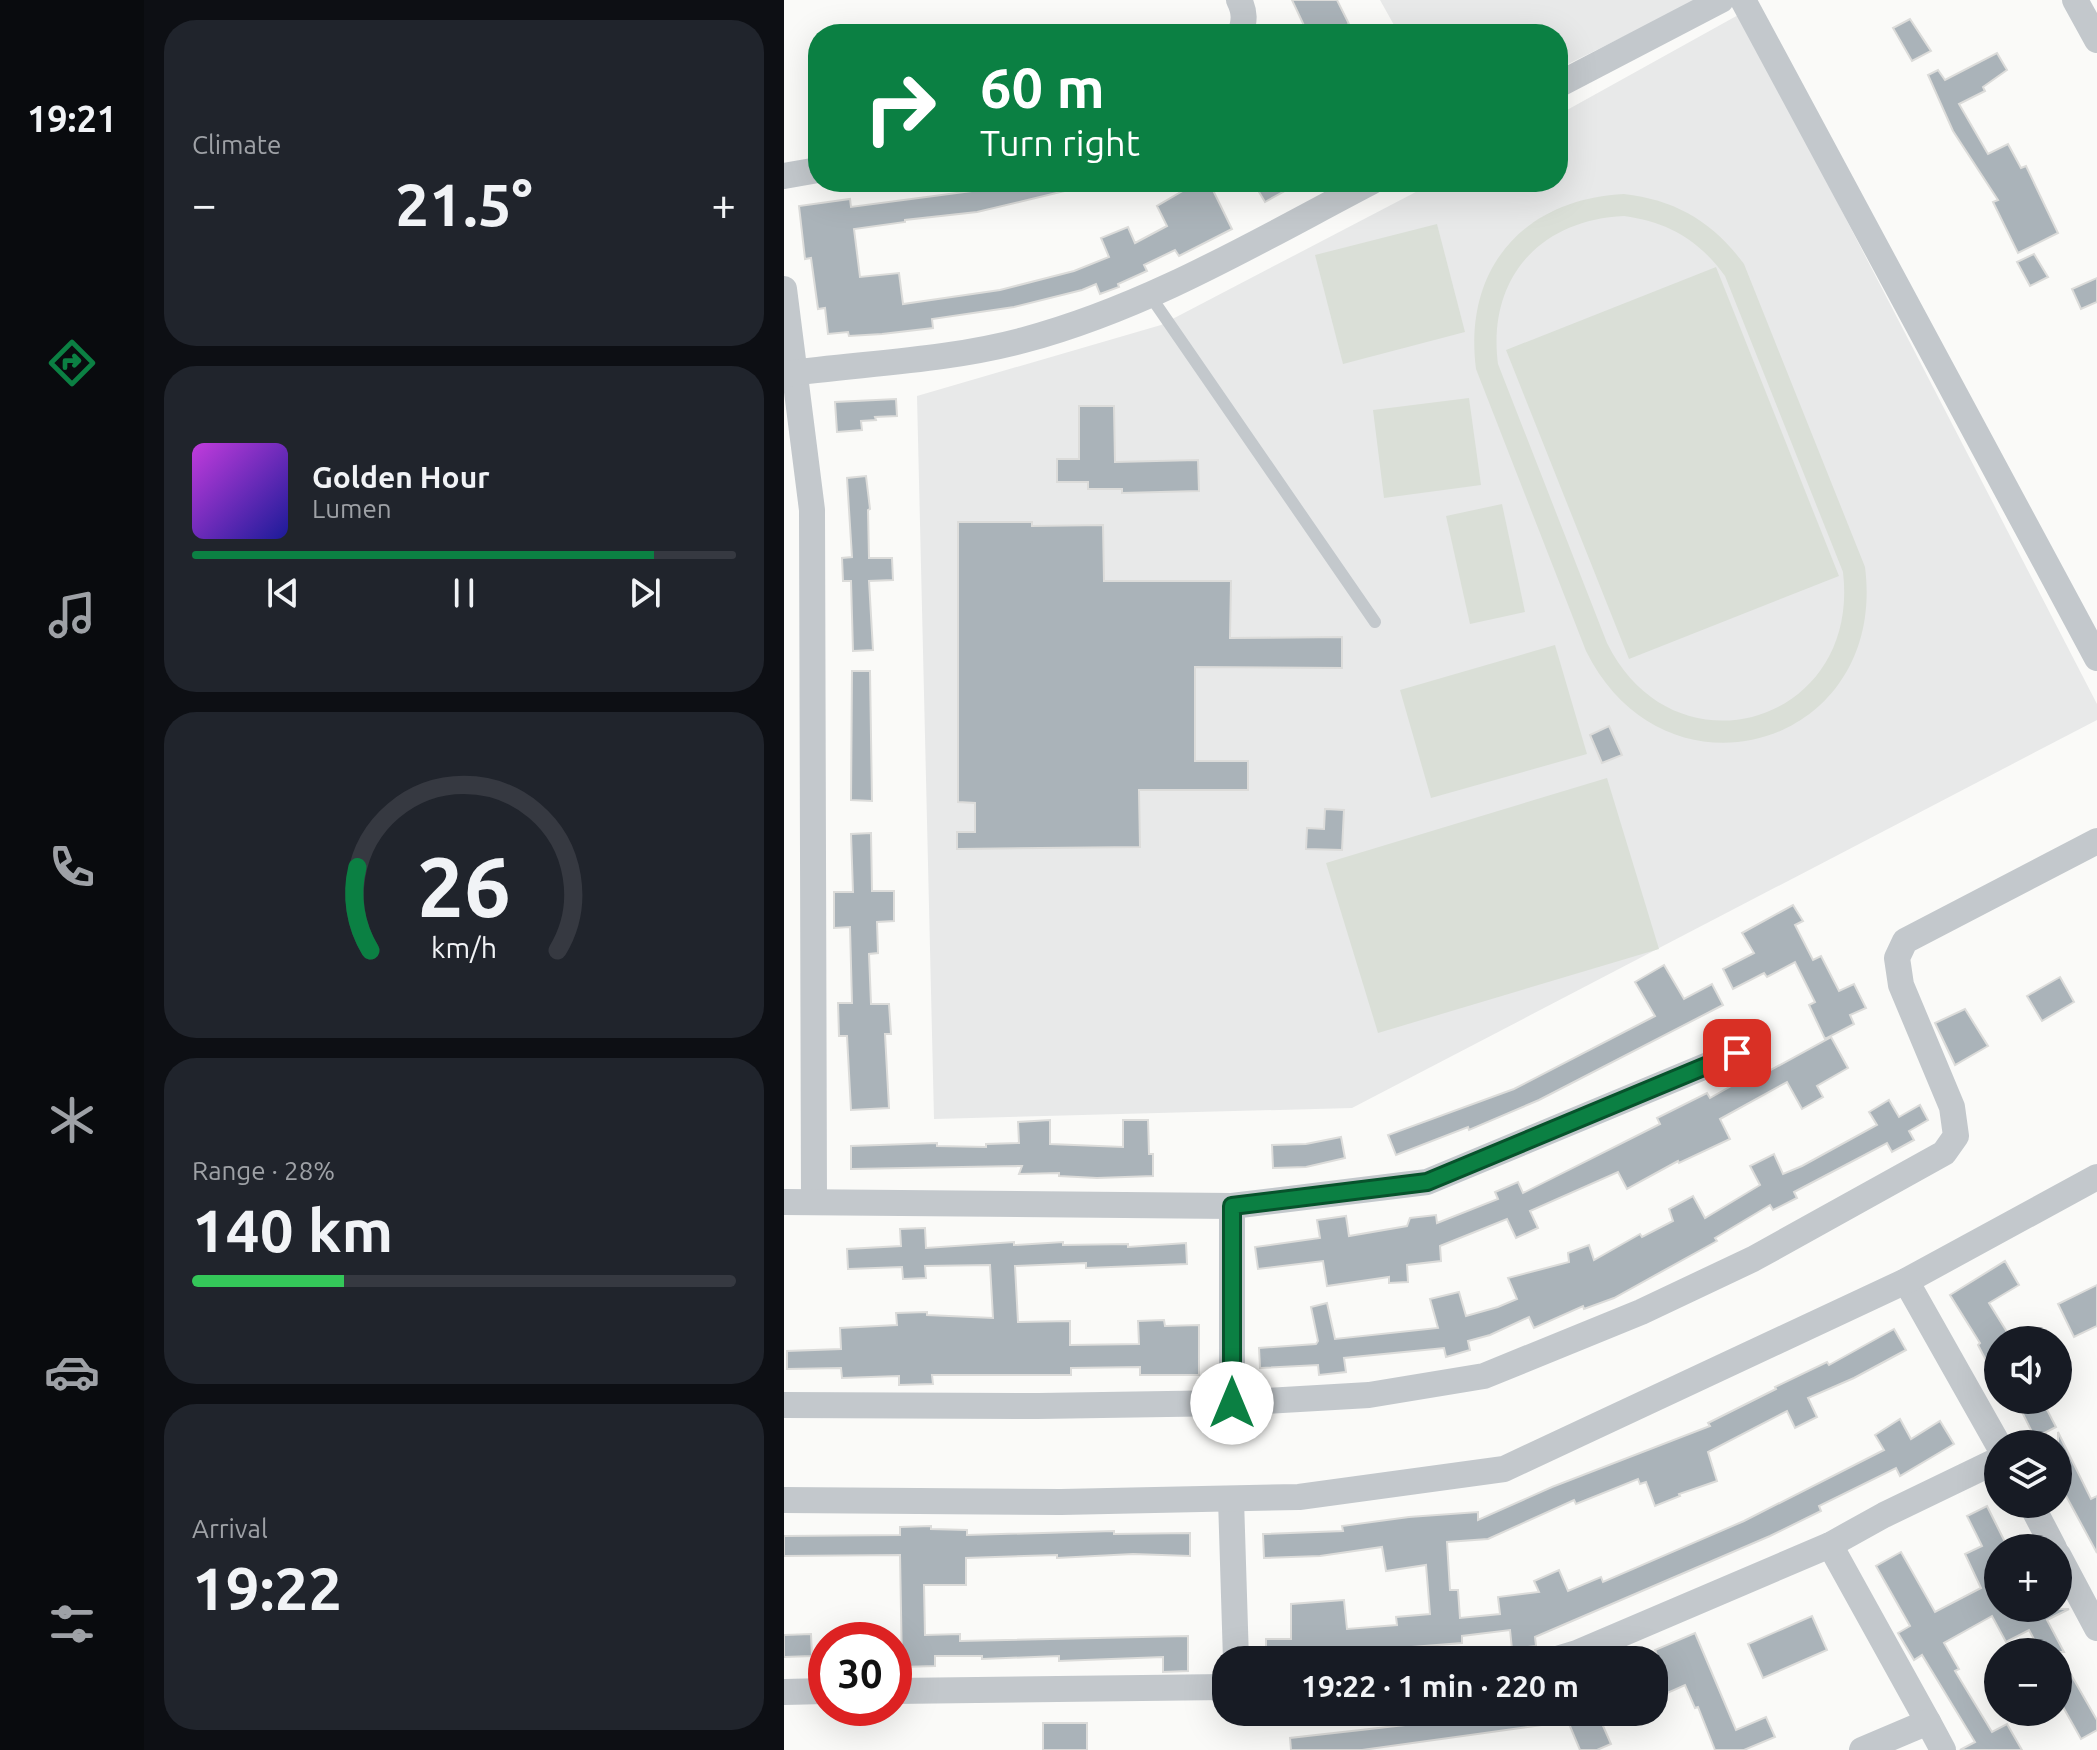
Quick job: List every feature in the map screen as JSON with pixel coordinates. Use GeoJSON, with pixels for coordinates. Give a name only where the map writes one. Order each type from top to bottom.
{"type":"FeatureCollection","features":[{"type":"Feature","properties":{"kind":"street"},"geometry":{"type":"LineString","coordinates":[[1239,0],[1244,11],[1243,24]]}},
{"type":"Feature","properties":{"kind":"street"},"geometry":{"type":"LineString","coordinates":[[1568,80],[1721,0]]}},
{"type":"Feature","properties":{"kind":"street"},"geometry":{"type":"LineString","coordinates":[[1743,0],[2097,658]]}},
{"type":"Feature","properties":{"kind":"street"},"geometry":{"type":"LineString","coordinates":[[2075,0],[2097,40]]}},
{"type":"Feature","properties":{"kind":"street"},"geometry":{"type":"LineString","coordinates":[[784,176],[808,172]]}},
{"type":"Feature","properties":{"kind":"street"},"geometry":{"type":"LineString","coordinates":[[790,373],[941,356],[1022,341],[1151,297],[1352,192]]}},
{"type":"Feature","properties":{"kind":"street"},"geometry":{"type":"LineString","coordinates":[[784,289],[790,373],[812,510],[814,1201]]}},
{"type":"Feature","properties":{"kind":"street"},"geometry":{"type":"LineString","coordinates":[[784,1405],[1232,1403],[1369,1395],[1484,1376],[1641,1312],[1753,1259],[1944,1153],[1956,1136],[1952,1107],[1901,985],[1897,958],[1905,941],[2097,841]]}},
{"type":"Feature","properties":{"kind":"street"},"geometry":{"type":"LineString","coordinates":[[784,1202],[1232,1206],[1427,1182],[1737,1053]]}},
{"type":"Feature","properties":{"kind":"street"},"geometry":{"type":"LineString","coordinates":[[784,1500],[1061,1502],[1299,1497],[1504,1469],[1906,1281],[2097,1177]]}},
{"type":"Feature","properties":{"kind":"street"},"geometry":{"type":"LineString","coordinates":[[1232,1206],[1232,1403]]}},
{"type":"Feature","properties":{"kind":"street"},"geometry":{"type":"LineString","coordinates":[[1906,1281],[1990,1430]]}},
{"type":"Feature","properties":{"kind":"street"},"geometry":{"type":"LineString","coordinates":[[1593,1646],[1830,1545],[1984,1467]]}},
{"type":"Feature","properties":{"kind":"street"},"geometry":{"type":"LineString","coordinates":[[1231,1499],[1236,1646]]}},
{"type":"Feature","properties":{"kind":"street"},"geometry":{"type":"LineString","coordinates":[[1830,1545],[1943,1750]]}},
{"type":"Feature","properties":{"kind":"street"},"geometry":{"type":"LineString","coordinates":[[2072,1581],[2097,1628]]}},
{"type":"Feature","properties":{"kind":"street"},"geometry":{"type":"LineString","coordinates":[[912,1691],[1212,1687]]}},
{"type":"Feature","properties":{"kind":"street"},"geometry":{"type":"LineString","coordinates":[[784,1692],[808,1691]]}},
{"type":"Feature","properties":{"kind":"street"},"geometry":{"type":"LineString","coordinates":[[1862,1750],[1928,1722]]}},
{"type":"Feature","properties":{"kind":"lane"},"geometry":{"type":"LineString","coordinates":[[1151,297],[1375,622]]}},
{"type":"Feature","properties":{"kind":"shaded area"},"geometry":{"type":"Polygon","coordinates":[[[1380,0],[1698,0],[1568,64],[1568,24],[1393,24],[1380,0]]]}},
{"type":"Feature","properties":{"kind":"shaded area"},"geometry":{"type":"Polygon","coordinates":[[[1740,14],[2097,704],[2097,720],[1352,1108],[934,1119],[917,396],[1161,325],[1416,192],[1568,192],[1568,109],[1740,14]]]}},
{"type":"Feature","properties":{"kind":"shaded area"},"geometry":{"type":"Polygon","coordinates":[[[1624,194],[1677,208],[1706,225],[1744,264],[1865,567],[1863,629],[1842,679],[1808,715],[1764,737],[1715,743],[1667,731],[1622,701],[1586,651],[1476,369],[1475,333],[1480,300],[1491,271],[1508,246],[1530,225],[1557,209],[1588,199],[1624,194]],[[1624,216],[1594,220],[1567,229],[1544,242],[1525,260],[1511,281],[1501,306],[1497,333],[1498,364],[1607,643],[1637,685],[1675,711],[1716,720],[1757,716],[1794,697],[1823,666],[1841,624],[1843,572],[1725,276],[1693,243],[1668,228],[1624,216]]]}},
{"type":"Feature","properties":{"kind":"shaded area"},"geometry":{"type":"Polygon","coordinates":[[[1437,224],[1465,332],[1343,364],[1315,255],[1437,224]]]}},
{"type":"Feature","properties":{"kind":"shaded area"},"geometry":{"type":"Polygon","coordinates":[[[1716,267],[1839,576],[1629,659],[1506,350],[1716,267]]]}},
{"type":"Feature","properties":{"kind":"shaded area"},"geometry":{"type":"Polygon","coordinates":[[[1469,398],[1481,485],[1384,498],[1373,410],[1469,398]]]}},
{"type":"Feature","properties":{"kind":"shaded area"},"geometry":{"type":"Polygon","coordinates":[[[1502,504],[1525,612],[1470,624],[1446,516],[1502,504]]]}},
{"type":"Feature","properties":{"kind":"shaded area"},"geometry":{"type":"Polygon","coordinates":[[[1555,645],[1587,754],[1431,798],[1400,690],[1555,645]]]}},
{"type":"Feature","properties":{"kind":"shaded area"},"geometry":{"type":"Polygon","coordinates":[[[1607,778],[1659,949],[1378,1033],[1326,863],[1607,778]]]}},
{"type":"Feature","properties":{"kind":"building"},"geometry":{"type":"Polygon","coordinates":[[[1292,0],[1337,0],[1349,24],[1303,24],[1292,0]]]}},
{"type":"Feature","properties":{"kind":"building"},"geometry":{"type":"Polygon","coordinates":[[[1910,19],[1931,51],[1912,61],[1893,28],[1910,19]]]}},
{"type":"Feature","properties":{"kind":"building"},"geometry":{"type":"Polygon","coordinates":[[[1997,53],[2007,70],[1983,87],[1985,91],[1959,104],[1988,154],[2008,144],[2021,168],[2026,166],[2058,233],[2018,253],[1993,202],[1998,200],[1953,131],[1928,75],[1938,70],[1945,80],[1997,53]]]}},
{"type":"Feature","properties":{"kind":"building"},"geometry":{"type":"Polygon","coordinates":[[[964,192],[1060,192],[977,212],[854,229],[860,277],[899,273],[903,304],[1000,290],[1074,271],[1109,257],[1101,238],[1128,227],[1135,243],[1167,226],[1157,206],[1181,192],[1214,192],[1232,229],[1179,256],[1175,250],[1144,265],[1147,271],[1100,294],[1096,284],[1014,307],[932,319],[933,328],[849,336],[848,332],[828,334],[825,308],[818,309],[811,258],[805,259],[799,206],[850,199],[851,207],[964,192]]]}},
{"type":"Feature","properties":{"kind":"building"},"geometry":{"type":"Polygon","coordinates":[[[1259,192],[1283,192],[1265,202],[1259,192]]]}},
{"type":"Feature","properties":{"kind":"building"},"geometry":{"type":"Polygon","coordinates":[[[2034,254],[2048,277],[2030,286],[2017,262],[2034,254]]]}},
{"type":"Feature","properties":{"kind":"building"},"geometry":{"type":"Polygon","coordinates":[[[2097,278],[2097,302],[2081,309],[2072,289],[2097,278]]]}},
{"type":"Feature","properties":{"kind":"building"},"geometry":{"type":"Polygon","coordinates":[[[896,399],[897,416],[875,417],[876,420],[861,421],[862,430],[837,432],[835,402],[896,399]]]}},
{"type":"Feature","properties":{"kind":"building"},"geometry":{"type":"Polygon","coordinates":[[[1079,406],[1114,406],[1115,462],[1198,460],[1199,491],[1122,493],[1122,489],[1088,489],[1088,482],[1057,482],[1057,459],[1079,459],[1079,406]]]}},
{"type":"Feature","properties":{"kind":"building"},"geometry":{"type":"Polygon","coordinates":[[[866,476],[870,509],[869,558],[892,558],[893,580],[869,581],[873,650],[853,651],[851,581],[843,581],[842,558],[852,557],[847,478],[866,476]]]}},
{"type":"Feature","properties":{"kind":"building"},"geometry":{"type":"Polygon","coordinates":[[[958,522],[1032,522],[1032,526],[1103,525],[1104,581],[1231,581],[1230,638],[1342,637],[1342,668],[1195,667],[1195,761],[1248,761],[1248,790],[1139,790],[1140,847],[957,849],[957,832],[975,832],[975,803],[958,802],[958,522]]]}},
{"type":"Feature","properties":{"kind":"building"},"geometry":{"type":"Polygon","coordinates":[[[852,671],[870,671],[872,801],[851,800],[852,671]]]}},
{"type":"Feature","properties":{"kind":"building"},"geometry":{"type":"Polygon","coordinates":[[[1609,726],[1622,755],[1602,763],[1590,735],[1609,726]]]}},
{"type":"Feature","properties":{"kind":"building"},"geometry":{"type":"Polygon","coordinates":[[[1325,809],[1344,810],[1342,850],[1306,849],[1307,828],[1324,829],[1325,809]]]}},
{"type":"Feature","properties":{"kind":"building"},"geometry":{"type":"Polygon","coordinates":[[[871,833],[872,891],[894,891],[894,921],[877,922],[878,953],[869,954],[871,1004],[889,1004],[891,1034],[885,1034],[889,1108],[851,1110],[847,1036],[839,1036],[838,1003],[852,1003],[850,927],[834,928],[834,892],[853,892],[851,834],[871,833]]]}},
{"type":"Feature","properties":{"kind":"building"},"geometry":{"type":"Polygon","coordinates":[[[1793,905],[1803,921],[1795,925],[1813,960],[1821,956],[1839,991],[1854,984],[1866,1008],[1850,1015],[1854,1024],[1825,1039],[1809,1005],[1815,1002],[1795,962],[1767,977],[1764,973],[1733,989],[1723,969],[1754,953],[1742,933],[1793,905]]]}},
{"type":"Feature","properties":{"kind":"building"},"geometry":{"type":"Polygon","coordinates":[[[1664,965],[1684,999],[1712,984],[1723,1005],[1539,1100],[1469,1130],[1468,1127],[1396,1155],[1388,1135],[1514,1089],[1655,1016],[1635,982],[1664,965]]]}},
{"type":"Feature","properties":{"kind":"building"},"geometry":{"type":"Polygon","coordinates":[[[2060,977],[2074,1002],[2042,1021],[2027,996],[2060,977]]]}},
{"type":"Feature","properties":{"kind":"building"},"geometry":{"type":"Polygon","coordinates":[[[1965,1009],[1988,1046],[1955,1065],[1935,1023],[1965,1009]]]}},
{"type":"Feature","properties":{"kind":"building"},"geometry":{"type":"Polygon","coordinates":[[[1831,1037],[1848,1068],[1817,1086],[1823,1097],[1802,1109],[1787,1082],[1720,1119],[1730,1139],[1678,1161],[1627,1189],[1618,1172],[1530,1211],[1538,1228],[1516,1238],[1507,1219],[1440,1246],[1441,1261],[1407,1265],[1408,1282],[1389,1283],[1389,1277],[1327,1286],[1323,1261],[1258,1269],[1255,1247],[1320,1238],[1317,1220],[1346,1216],[1349,1236],[1407,1226],[1410,1218],[1436,1215],[1437,1223],[1498,1199],[1495,1192],[1518,1182],[1523,1193],[1660,1124],[1657,1118],[1707,1093],[1710,1098],[1756,1072],[1758,1077],[1831,1037]]]}},
{"type":"Feature","properties":{"kind":"building"},"geometry":{"type":"Polygon","coordinates":[[[1889,1100],[1899,1117],[1920,1105],[1928,1120],[1909,1131],[1914,1140],[1892,1152],[1887,1143],[1794,1192],[1797,1198],[1773,1210],[1770,1205],[1715,1238],[1717,1241],[1614,1298],[1584,1309],[1583,1306],[1534,1328],[1529,1317],[1490,1335],[1468,1341],[1470,1350],[1446,1357],[1444,1348],[1344,1358],[1346,1372],[1319,1375],[1318,1365],[1260,1368],[1259,1348],[1316,1344],[1311,1307],[1327,1303],[1335,1339],[1438,1328],[1430,1299],[1459,1292],[1466,1316],[1517,1299],[1508,1278],[1569,1262],[1568,1253],[1589,1245],[1594,1260],[1640,1234],[1642,1237],[1673,1221],[1669,1209],[1693,1196],[1705,1218],[1760,1185],[1750,1166],[1774,1154],[1783,1174],[1802,1166],[1877,1125],[1869,1112],[1889,1100]]]}},
{"type":"Feature","properties":{"kind":"building"},"geometry":{"type":"Polygon","coordinates":[[[1050,1120],[1050,1144],[1123,1147],[1123,1120],[1148,1120],[1153,1176],[1097,1178],[1059,1176],[1059,1173],[1019,1174],[1022,1166],[851,1169],[851,1146],[937,1143],[937,1146],[986,1147],[986,1144],[1019,1143],[1018,1122],[1050,1120]]]}},
{"type":"Feature","properties":{"kind":"building"},"geometry":{"type":"Polygon","coordinates":[[[1341,1137],[1345,1158],[1306,1167],[1273,1168],[1272,1145],[1306,1144],[1341,1137]]]}},
{"type":"Feature","properties":{"kind":"building"},"geometry":{"type":"Polygon","coordinates":[[[925,1228],[926,1248],[1014,1242],[1014,1245],[1063,1242],[1063,1245],[1128,1244],[1128,1247],[1186,1243],[1187,1264],[1086,1268],[1086,1263],[1015,1266],[1018,1322],[1070,1321],[1070,1345],[1139,1344],[1138,1321],[1164,1320],[1165,1326],[1199,1325],[1199,1375],[1140,1375],[1140,1367],[1071,1368],[1071,1375],[932,1375],[933,1384],[899,1385],[899,1376],[842,1378],[841,1368],[787,1369],[787,1351],[841,1349],[840,1328],[897,1325],[896,1313],[927,1312],[927,1315],[993,1318],[990,1265],[925,1266],[926,1278],[903,1279],[902,1267],[848,1269],[847,1249],[901,1246],[900,1229],[925,1228]]]}},
{"type":"Feature","properties":{"kind":"building"},"geometry":{"type":"Polygon","coordinates":[[[2005,1261],[2019,1285],[1989,1303],[2003,1326],[1984,1326],[1984,1356],[1978,1345],[1980,1343],[1950,1295],[2005,1261]]]}},
{"type":"Feature","properties":{"kind":"building"},"geometry":{"type":"Polygon","coordinates":[[[2097,1285],[2097,1326],[2074,1337],[2072,1326],[2069,1326],[2058,1304],[2097,1285]]]}},
{"type":"Feature","properties":{"kind":"building"},"geometry":{"type":"Polygon","coordinates":[[[1894,1329],[1906,1350],[1808,1398],[1817,1417],[1795,1428],[1787,1411],[1708,1452],[1717,1481],[1655,1506],[1646,1482],[1640,1484],[1638,1479],[1576,1504],[1574,1500],[1488,1539],[1447,1542],[1450,1590],[1458,1590],[1460,1618],[1500,1614],[1498,1597],[1539,1592],[1534,1581],[1559,1570],[1568,1591],[1601,1577],[1603,1582],[1744,1521],[1884,1450],[1875,1435],[1900,1419],[1911,1439],[1940,1421],[1954,1444],[1900,1476],[1896,1468],[1819,1506],[1821,1511],[1770,1536],[1535,1637],[1536,1646],[1512,1646],[1510,1630],[1462,1636],[1462,1643],[1424,1646],[1266,1646],[1266,1639],[1291,1639],[1291,1604],[1344,1600],[1347,1629],[1397,1625],[1396,1617],[1430,1614],[1426,1565],[1386,1571],[1382,1547],[1320,1556],[1264,1558],[1263,1534],[1343,1531],[1342,1526],[1478,1512],[1478,1520],[1552,1487],[1710,1426],[1708,1423],[1775,1387],[1827,1362],[1829,1365],[1894,1329]]]}},
{"type":"Feature","properties":{"kind":"building"},"geometry":{"type":"Polygon","coordinates":[[[2023,1414],[2049,1414],[2056,1427],[2050,1430],[2031,1430],[2023,1414]]]}},
{"type":"Feature","properties":{"kind":"building"},"geometry":{"type":"Polygon","coordinates":[[[2072,1460],[2091,1499],[2097,1496],[2097,1553],[2072,1507],[2072,1460]]]}},
{"type":"Feature","properties":{"kind":"building"},"geometry":{"type":"Polygon","coordinates":[[[1984,1508],[1984,1518],[1993,1518],[2001,1534],[1984,1534],[1984,1620],[1944,1643],[1959,1669],[1955,1671],[1984,1719],[1984,1726],[1988,1726],[1992,1732],[2008,1726],[2022,1750],[1960,1750],[1975,1742],[1922,1655],[1914,1660],[1898,1633],[1910,1626],[1876,1566],[1901,1552],[1935,1612],[1981,1588],[1965,1554],[1982,1546],[1967,1516],[1984,1508]]]}},
{"type":"Feature","properties":{"kind":"building"},"geometry":{"type":"Polygon","coordinates":[[[900,1527],[967,1530],[967,1535],[1114,1531],[1114,1534],[1190,1533],[1190,1556],[1133,1554],[966,1558],[966,1585],[924,1585],[925,1635],[960,1634],[960,1641],[1188,1636],[1188,1671],[1163,1672],[1163,1657],[1059,1661],[1059,1656],[982,1659],[982,1656],[935,1656],[935,1666],[912,1667],[912,1622],[901,1622],[900,1555],[784,1556],[784,1536],[900,1535],[900,1527]]]}},
{"type":"Feature","properties":{"kind":"building"},"geometry":{"type":"Polygon","coordinates":[[[1812,1616],[1827,1650],[1763,1678],[1748,1644],[1812,1616]]]}},
{"type":"Feature","properties":{"kind":"building"},"geometry":{"type":"Polygon","coordinates":[[[1995,1622],[2048,1622],[2057,1638],[2033,1638],[2029,1630],[2014,1638],[2004,1638],[1995,1622]]]}},
{"type":"Feature","properties":{"kind":"building"},"geometry":{"type":"Polygon","coordinates":[[[1695,1633],[1736,1730],[1766,1717],[1775,1737],[1744,1750],[1715,1750],[1698,1707],[1695,1708],[1685,1685],[1668,1693],[1668,1646],[1664,1646],[1695,1633]]]}},
{"type":"Feature","properties":{"kind":"building"},"geometry":{"type":"Polygon","coordinates":[[[808,1634],[808,1656],[784,1657],[784,1635],[808,1634]]]}},
{"type":"Feature","properties":{"kind":"building"},"geometry":{"type":"Polygon","coordinates":[[[2072,1676],[2097,1720],[2097,1730],[2081,1739],[2072,1723],[2072,1676]]]}},
{"type":"Feature","properties":{"kind":"building"},"geometry":{"type":"Polygon","coordinates":[[[1043,1723],[1087,1723],[1087,1750],[1043,1750],[1043,1723]]]}},
{"type":"Feature","properties":{"kind":"building"},"geometry":{"type":"Polygon","coordinates":[[[1396,1726],[1535,1726],[1362,1750],[1291,1750],[1290,1738],[1396,1726]]]}},
{"type":"Feature","properties":{"kind":"building"},"geometry":{"type":"Polygon","coordinates":[[[1570,1726],[1603,1726],[1611,1744],[1597,1750],[1580,1750],[1570,1726]]]}},
{"type":"Feature","properties":{"kind":"route"},"geometry":{"type":"LineString","coordinates":[[1232,1403],[1232,1206],[1427,1182],[1737,1053]]}}]}
